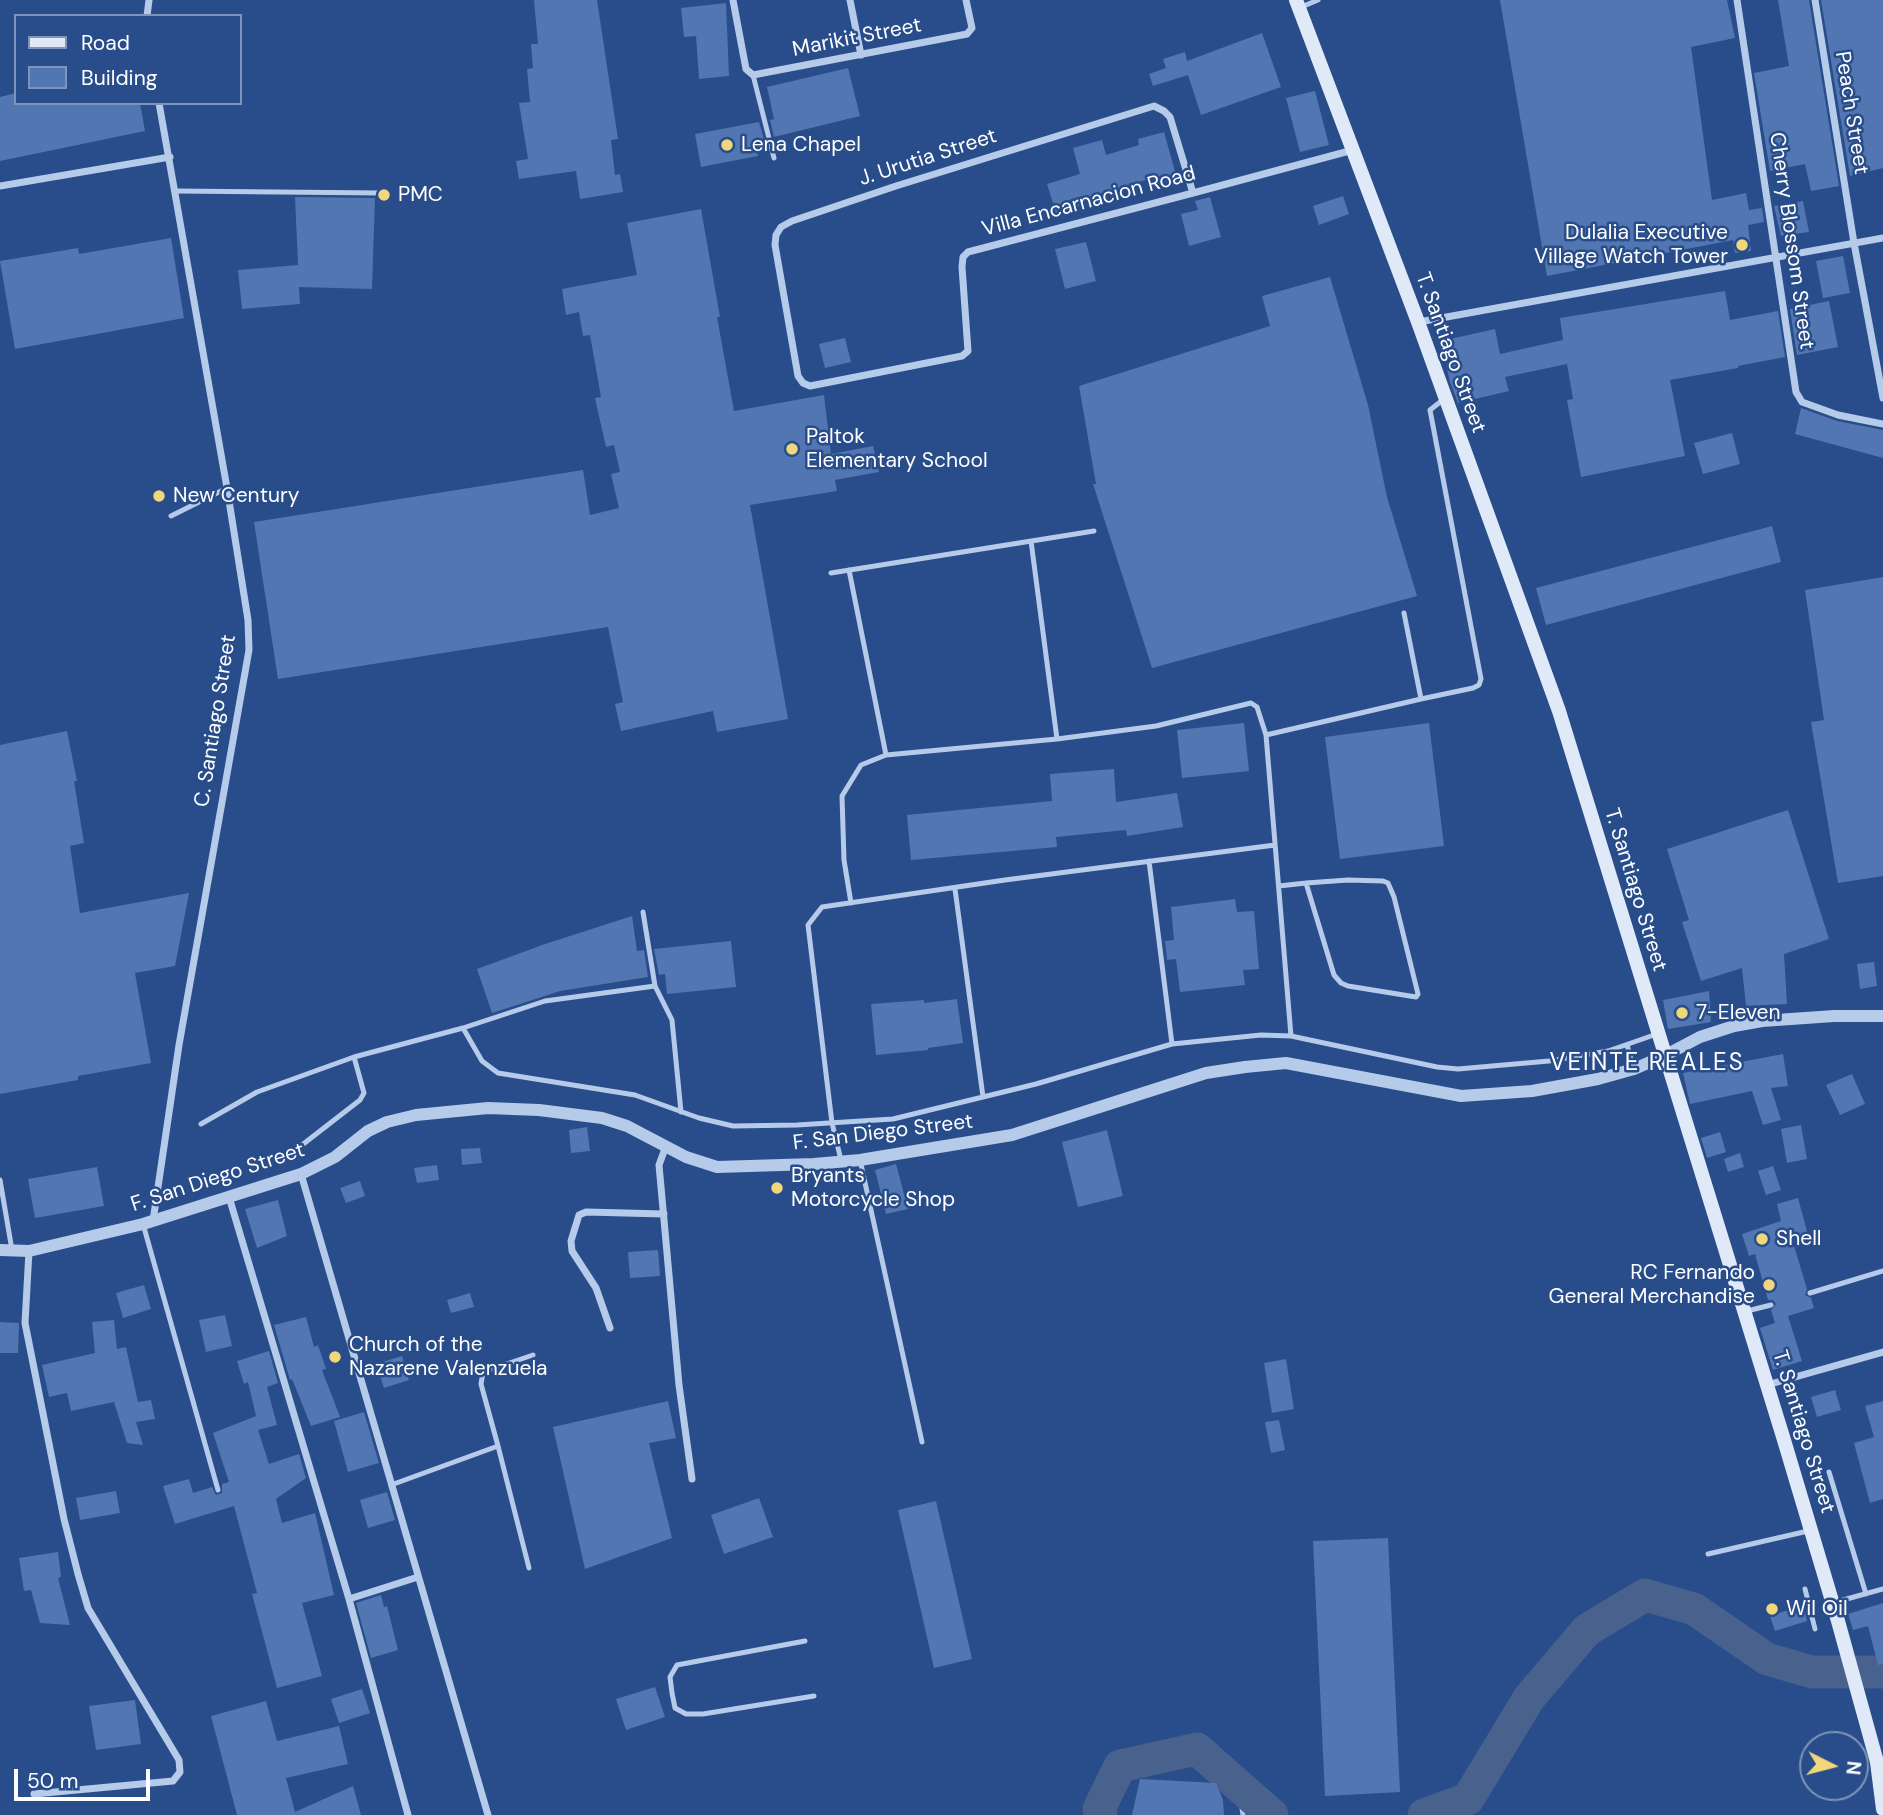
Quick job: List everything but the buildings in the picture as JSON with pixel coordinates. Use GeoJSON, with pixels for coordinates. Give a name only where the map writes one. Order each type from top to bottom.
{"type":"FeatureCollection","features":[{"type":"Feature","properties":{"kind":"main road","name":"T. Santiago Street"},"geometry":{"type":"LineString","coordinates":[[1298,4],[1418,322],[1559,711],[1811,1531],[1877,1762],[1883,1809]]}},
{"type":"Feature","properties":{"kind":"street"},"geometry":{"type":"LineString","coordinates":[[733,0],[746,69],[753,75]]}},
{"type":"Feature","properties":{"kind":"street"},"geometry":{"type":"LineString","coordinates":[[850,0],[861,55]]}},
{"type":"Feature","properties":{"kind":"street","name":"Marikit Street"},"geometry":{"type":"LineString","coordinates":[[753,75],[967,34],[972,28],[966,0]]}},
{"type":"Feature","properties":{"kind":"street","name":"Cherry Blossom Street"},"geometry":{"type":"LineString","coordinates":[[1737,0],[1796,392],[1802,402],[1838,415],[1883,424]]}},
{"type":"Feature","properties":{"kind":"street","name":"Peach Street"},"geometry":{"type":"LineString","coordinates":[[1815,0],[1854,243],[1883,397]]}},
{"type":"Feature","properties":{"kind":"street","name":"C. Santiago Street"},"geometry":{"type":"LineString","coordinates":[[148,1222],[249,650],[248,620],[227,488],[159,105]]}},
{"type":"Feature","properties":{"kind":"street","name":"J. Urutia Street"},"geometry":{"type":"LineString","coordinates":[[810,386],[803,383],[798,376],[775,245],[776,235],[781,227],[896,186],[1154,106],[1170,117],[1193,193]]}},
{"type":"Feature","properties":{"kind":"street","name":"Villa Encarnacion Road"},"geometry":{"type":"LineString","coordinates":[[810,386],[962,356],[968,351],[961,267],[963,257],[968,252],[1353,150]]}},
{"type":"Feature","properties":{"kind":"street"},"geometry":{"type":"LineString","coordinates":[[0,186],[170,157]]}},
{"type":"Feature","properties":{"kind":"street"},"geometry":{"type":"LineString","coordinates":[[1418,322],[1883,238]]}},
{"type":"Feature","properties":{"kind":"street","name":"F. San Diego Street"},"geometry":{"type":"LineString","coordinates":[[6,1251],[29,1251],[148,1222],[301,1174],[335,1157],[368,1131],[387,1122],[416,1115],[488,1108],[539,1110],[602,1118],[627,1126],[686,1157],[716,1167],[842,1162],[1012,1135],[1206,1073],[1245,1067],[1286,1063],[1461,1096],[1532,1091],[1598,1079],[1634,1069],[1700,1037],[1734,1026],[1762,1021],[1834,1016],[1883,1017]]}},
{"type":"Feature","properties":{"kind":"street"},"geometry":{"type":"LineString","coordinates":[[666,1146],[659,1165],[679,1385],[692,1479]]}},
{"type":"Feature","properties":{"kind":"street"},"geometry":{"type":"LineString","coordinates":[[301,1174],[488,1815]]}},
{"type":"Feature","properties":{"kind":"street"},"geometry":{"type":"LineString","coordinates":[[229,1197],[349,1599],[408,1815]]}},
{"type":"Feature","properties":{"kind":"street"},"geometry":{"type":"LineString","coordinates":[[610,1328],[596,1288],[572,1251],[571,1241],[579,1215],[586,1212],[664,1214]]}},
{"type":"Feature","properties":{"kind":"street"},"geometry":{"type":"LineString","coordinates":[[29,1251],[25,1323],[64,1519],[78,1574],[88,1608],[179,1760],[180,1772],[173,1781],[34,1794]]}},
{"type":"Feature","properties":{"kind":"street"},"geometry":{"type":"LineString","coordinates":[[1767,1385],[1883,1352]]}},
{"type":"Feature","properties":{"kind":"street"},"geometry":{"type":"LineString","coordinates":[[349,1599],[418,1577]]}},
{"type":"Feature","properties":{"kind":"lane"},"geometry":{"type":"LineString","coordinates":[[1298,4],[1318,0]]}},
{"type":"Feature","properties":{"kind":"lane"},"geometry":{"type":"LineString","coordinates":[[753,75],[774,158]]}},
{"type":"Feature","properties":{"kind":"lane"},"geometry":{"type":"LineString","coordinates":[[176,191],[381,193]]}},
{"type":"Feature","properties":{"kind":"lane"},"geometry":{"type":"LineString","coordinates":[[1266,734],[1479,685],[1481,679],[1430,410],[1444,399]]}},
{"type":"Feature","properties":{"kind":"lane"},"geometry":{"type":"LineString","coordinates":[[171,516],[227,488]]}},
{"type":"Feature","properties":{"kind":"lane"},"geometry":{"type":"LineString","coordinates":[[831,573],[1094,531]]}},
{"type":"Feature","properties":{"kind":"lane"},"geometry":{"type":"LineString","coordinates":[[1031,541],[1057,739]]}},
{"type":"Feature","properties":{"kind":"lane"},"geometry":{"type":"LineString","coordinates":[[849,570],[886,755]]}},
{"type":"Feature","properties":{"kind":"lane"},"geometry":{"type":"LineString","coordinates":[[1404,613],[1421,699]]}},
{"type":"Feature","properties":{"kind":"lane"},"geometry":{"type":"LineString","coordinates":[[851,903],[844,860],[842,796],[862,765],[886,755],[1057,739],[1156,726],[1251,703],[1257,707],[1266,734],[1291,1036]]}},
{"type":"Feature","properties":{"kind":"lane"},"geometry":{"type":"LineString","coordinates":[[842,1162],[832,1123],[808,925],[822,907],[1275,845]]}},
{"type":"Feature","properties":{"kind":"lane"},"geometry":{"type":"LineString","coordinates":[[1149,861],[1172,1044]]}},
{"type":"Feature","properties":{"kind":"lane"},"geometry":{"type":"LineString","coordinates":[[1279,886],[1306,883],[1383,881],[1391,886],[1418,994],[1412,998],[1340,983],[1334,975],[1306,883]]}},
{"type":"Feature","properties":{"kind":"lane"},"geometry":{"type":"LineString","coordinates":[[955,889],[983,1097]]}},
{"type":"Feature","properties":{"kind":"lane"},"geometry":{"type":"LineString","coordinates":[[643,912],[655,986],[672,1020],[681,1112]]}},
{"type":"Feature","properties":{"kind":"lane"},"geometry":{"type":"LineString","coordinates":[[201,1124],[257,1092],[354,1058],[463,1028],[545,1001],[655,986]]}},
{"type":"Feature","properties":{"kind":"lane"},"geometry":{"type":"LineString","coordinates":[[463,1028],[482,1061],[498,1073],[635,1095],[681,1112],[733,1126],[893,1119],[1036,1084],[1172,1044],[1261,1035],[1291,1036],[1437,1067],[1458,1069],[1549,1061],[1627,1045],[1657,1034]]}},
{"type":"Feature","properties":{"kind":"lane"},"geometry":{"type":"LineString","coordinates":[[1627,1045],[1634,1069]]}},
{"type":"Feature","properties":{"kind":"lane"},"geometry":{"type":"LineString","coordinates":[[302,1145],[360,1100],[365,1093],[354,1058]]}},
{"type":"Feature","properties":{"kind":"lane"},"geometry":{"type":"LineString","coordinates":[[860,1160],[922,1442]]}},
{"type":"Feature","properties":{"kind":"lane"},"geometry":{"type":"LineString","coordinates":[[0,1180],[6,1251]]}},
{"type":"Feature","properties":{"kind":"lane"},"geometry":{"type":"LineString","coordinates":[[148,1222],[218,1490]]}},
{"type":"Feature","properties":{"kind":"lane"},"geometry":{"type":"LineString","coordinates":[[1810,1293],[1883,1271]]}},
{"type":"Feature","properties":{"kind":"lane"},"geometry":{"type":"LineString","coordinates":[[1744,1312],[1771,1305]]}},
{"type":"Feature","properties":{"kind":"lane"},"geometry":{"type":"LineString","coordinates":[[529,1568],[481,1384],[484,1372],[533,1355]]}},
{"type":"Feature","properties":{"kind":"lane"},"geometry":{"type":"LineString","coordinates":[[391,1485],[498,1446]]}},
{"type":"Feature","properties":{"kind":"lane"},"geometry":{"type":"LineString","coordinates":[[1829,1472],[1866,1594]]}},
{"type":"Feature","properties":{"kind":"lane"},"geometry":{"type":"LineString","coordinates":[[1708,1554],[1811,1531]]}},
{"type":"Feature","properties":{"kind":"lane"},"geometry":{"type":"LineString","coordinates":[[1805,1589],[1815,1629]]}},
{"type":"Feature","properties":{"kind":"lane"},"geometry":{"type":"LineString","coordinates":[[1832,1603],[1883,1589]]}},
{"type":"Feature","properties":{"kind":"lane"},"geometry":{"type":"LineString","coordinates":[[805,1641],[677,1665],[670,1676],[671,1693],[676,1708],[685,1714],[703,1714],[814,1696]]}},
{"type":"Feature","properties":{"kind":"waterway"},"geometry":{"type":"LineString","coordinates":[[1424,1815],[1468,1799],[1529,1698],[1587,1630],[1645,1595],[1694,1609],[1767,1659],[1812,1672],[1883,1672]]}},
{"type":"Feature","properties":{"kind":"waterway"},"geometry":{"type":"LineString","coordinates":[[1101,1815],[1099,1809],[1120,1766],[1197,1749],[1272,1815]]}},
{"type":"Feature","properties":{"kind":"waterway"},"geometry":{"type":"LineString","coordinates":[[1239,1786],[1243,1815]]}},
{"type":"Feature","properties":{"kind":"place","name":"Lena Chapel"},"geometry":{"type":"Point","coordinates":[727,145]}},
{"type":"Feature","properties":{"kind":"place","name":"PMC"},"geometry":{"type":"Point","coordinates":[384,195]}},
{"type":"Feature","properties":{"kind":"place","name":"Dulalia Executive Village Watch Tower"},"geometry":{"type":"Point","coordinates":[1742,245]}},
{"type":"Feature","properties":{"kind":"place","name":"Paltok Elementary School"},"geometry":{"type":"Point","coordinates":[792,449]}},
{"type":"Feature","properties":{"kind":"place","name":"New Century"},"geometry":{"type":"Point","coordinates":[159,496]}},
{"type":"Feature","properties":{"kind":"place","name":"7-Eleven"},"geometry":{"type":"Point","coordinates":[1682,1013]}},
{"type":"Feature","properties":{"kind":"place","name":"Bryants Motorcycle Shop"},"geometry":{"type":"Point","coordinates":[777,1188]}},
{"type":"Feature","properties":{"kind":"place","name":"Shell"},"geometry":{"type":"Point","coordinates":[1762,1239]}},
{"type":"Feature","properties":{"kind":"place","name":"RC Fernando General Merchandise"},"geometry":{"type":"Point","coordinates":[1769,1285]}},
{"type":"Feature","properties":{"kind":"place","name":"Church of the Nazarene Valenzuela"},"geometry":{"type":"Point","coordinates":[335,1357]}},
{"type":"Feature","properties":{"kind":"place","name":"Wil Oil"},"geometry":{"type":"Point","coordinates":[1772,1609]}},
{"type":"Feature","properties":{"kind":"district","name":"VEINTE REALES"},"geometry":{"type":"Point","coordinates":[1647,1064]}}]}
